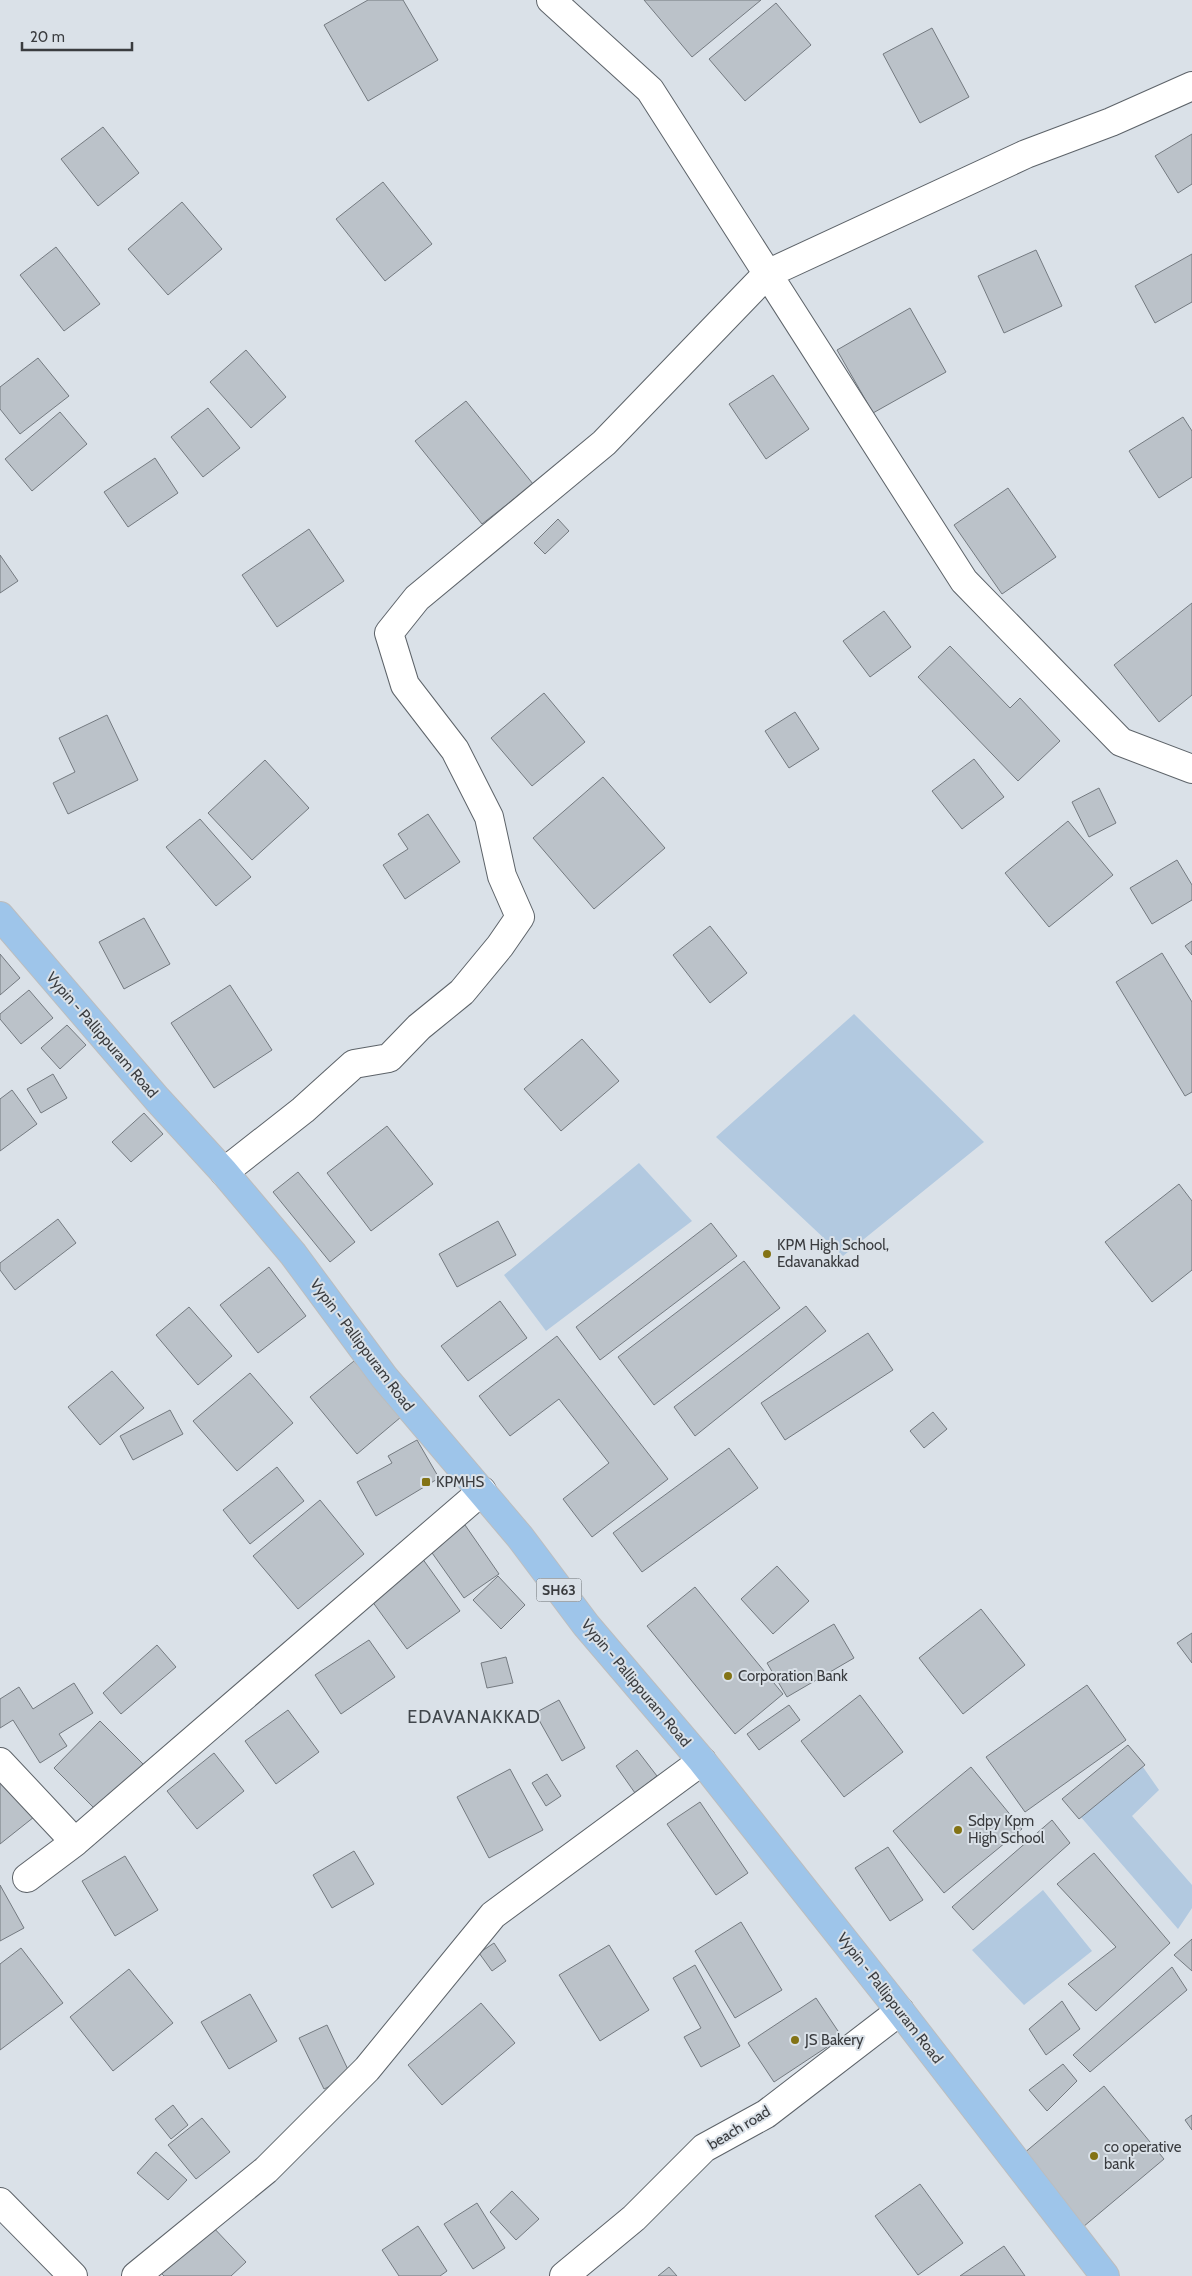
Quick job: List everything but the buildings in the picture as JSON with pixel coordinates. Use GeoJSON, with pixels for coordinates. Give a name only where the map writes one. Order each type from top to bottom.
{"type":"FeatureCollection","features":[{"type":"Feature","properties":{"kind":"main road","name":"Vypin - Pallippuram Road"},"geometry":{"type":"LineString","coordinates":[[0,916],[151,1092],[224,1172],[293,1254],[384,1377],[482,1491],[520,1537],[586,1625],[702,1761],[900,2011],[1105,2276]]}},
{"type":"Feature","properties":{"kind":"street"},"geometry":{"type":"LineString","coordinates":[[551,0],[650,90],[964,581],[1121,742],[1192,769]]}},
{"type":"Feature","properties":{"kind":"street"},"geometry":{"type":"LineString","coordinates":[[224,1172],[303,1110],[354,1064],[389,1058],[420,1027],[462,992],[500,946],[520,917],[502,876],[489,817],[455,750],[405,685],[389,633],[417,598],[604,443],[767,274],[1026,154],[1111,122],[1192,86]]}},
{"type":"Feature","properties":{"kind":"street"},"geometry":{"type":"LineString","coordinates":[[27,1878],[75,1842],[482,1491]]}},
{"type":"Feature","properties":{"kind":"street"},"geometry":{"type":"LineString","coordinates":[[136,2276],[266,2170],[367,2069],[492,1914],[702,1761]]}},
{"type":"Feature","properties":{"kind":"street"},"geometry":{"type":"LineString","coordinates":[[0,1762],[75,1842]]}},
{"type":"Feature","properties":{"kind":"street","name":"beach road"},"geometry":{"type":"LineString","coordinates":[[564,2276],[634,2218],[704,2148],[766,2114],[900,2011]]}},
{"type":"Feature","properties":{"kind":"street"},"geometry":{"type":"LineString","coordinates":[[0,2202],[73,2276]]}},
{"type":"Feature","properties":{"kind":"shaded area"},"geometry":{"type":"Polygon","coordinates":[[[854,1014],[984,1142],[843,1256],[716,1137],[854,1014]]]}},
{"type":"Feature","properties":{"kind":"shaded area"},"geometry":{"type":"Polygon","coordinates":[[[639,1163],[692,1221],[546,1331],[504,1275],[639,1163]]]}},
{"type":"Feature","properties":{"kind":"shaded area"},"geometry":{"type":"Polygon","coordinates":[[[1136,1757],[1159,1790],[1132,1816],[1192,1885],[1192,1908],[1178,1929],[1073,1808],[1136,1757]]]}},
{"type":"Feature","properties":{"kind":"shaded area"},"geometry":{"type":"Polygon","coordinates":[[[1043,1890],[1092,1951],[1024,2005],[972,1950],[1043,1890]]]}},
{"type":"Feature","properties":{"kind":"place","name":"KPM High School, Edavanakkad"},"geometry":{"type":"Point","coordinates":[767,1254]}},
{"type":"Feature","properties":{"kind":"place","name":"KPMHS"},"geometry":{"type":"Point","coordinates":[426,1482]}},
{"type":"Feature","properties":{"kind":"place","name":"Corporation Bank"},"geometry":{"type":"Point","coordinates":[728,1676]}},
{"type":"Feature","properties":{"kind":"place","name":"Sdpy Kpm High School"},"geometry":{"type":"Point","coordinates":[958,1830]}},
{"type":"Feature","properties":{"kind":"place","name":"JS Bakery"},"geometry":{"type":"Point","coordinates":[795,2040]}},
{"type":"Feature","properties":{"kind":"place","name":"co operative bank"},"geometry":{"type":"Point","coordinates":[1094,2156]}},
{"type":"Feature","properties":{"kind":"district","name":"EDAVANAKKAD"},"geometry":{"type":"Point","coordinates":[474,1717]}}]}
